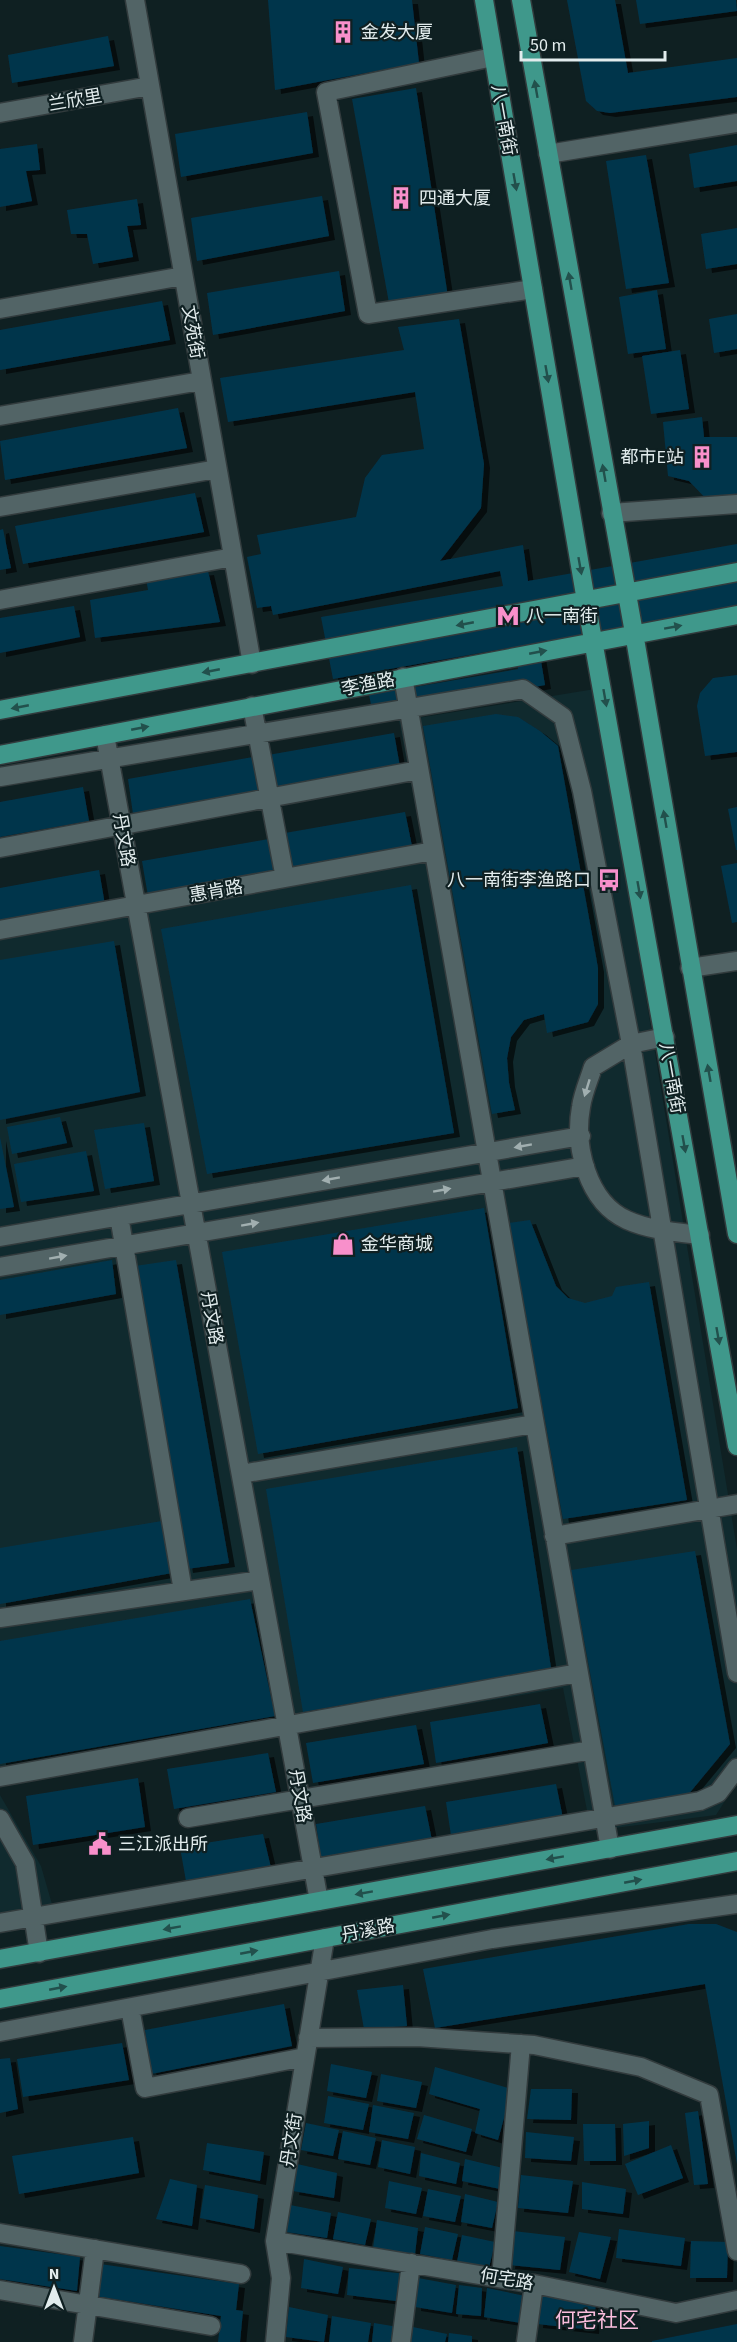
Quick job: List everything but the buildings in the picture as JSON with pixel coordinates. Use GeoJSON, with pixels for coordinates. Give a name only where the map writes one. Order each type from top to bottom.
{"type":"FeatureCollection","features":[{"type":"Feature","properties":{"kind":"main road","name":"八一南街"},"geometry":{"type":"LineString","coordinates":[[484,0],[586,601],[595,641],[737,1446]]}},
{"type":"Feature","properties":{"kind":"main road","name":"八一南街"},"geometry":{"type":"LineString","coordinates":[[521,0],[634,633],[737,1234]]}},
{"type":"Feature","properties":{"kind":"main road"},"geometry":{"type":"LineString","coordinates":[[0,710],[737,572]]}},
{"type":"Feature","properties":{"kind":"main road","name":"李渔路"},"geometry":{"type":"LineString","coordinates":[[0,755],[737,615]]}},
{"type":"Feature","properties":{"kind":"main road","name":"丹溪路"},"geometry":{"type":"LineString","coordinates":[[0,1959],[737,1826]]}},
{"type":"Feature","properties":{"kind":"main road","name":"丹溪路"},"geometry":{"type":"LineString","coordinates":[[0,1998],[737,1861]]}},
{"type":"Feature","properties":{"kind":"street","name":"文苑街"},"geometry":{"type":"LineString","coordinates":[[135,0],[252,664]]}},
{"type":"Feature","properties":{"kind":"street"},"geometry":{"type":"LineString","coordinates":[[493,57],[326,92],[368,314],[533,289]]}},
{"type":"Feature","properties":{"kind":"street","name":"兰欣里"},"geometry":{"type":"LineString","coordinates":[[0,113],[150,86]]}},
{"type":"Feature","properties":{"kind":"street"},"geometry":{"type":"LineString","coordinates":[[548,154],[737,123]]}},
{"type":"Feature","properties":{"kind":"street"},"geometry":{"type":"LineString","coordinates":[[0,309],[183,276]]}},
{"type":"Feature","properties":{"kind":"street"},"geometry":{"type":"LineString","coordinates":[[0,416],[201,381]]}},
{"type":"Feature","properties":{"kind":"street"},"geometry":{"type":"LineString","coordinates":[[1,502],[217,469]]}},
{"type":"Feature","properties":{"kind":"street"},"geometry":{"type":"LineString","coordinates":[[611,513],[737,504]]}},
{"type":"Feature","properties":{"kind":"street"},"geometry":{"type":"LineString","coordinates":[[0,600],[233,557]]}},
{"type":"Feature","properties":{"kind":"street"},"geometry":{"type":"LineString","coordinates":[[403,677],[610,1848]]}},
{"type":"Feature","properties":{"kind":"street"},"geometry":{"type":"LineString","coordinates":[[0,777],[522,689],[563,717],[582,791],[631,1044],[737,1672]]}},
{"type":"Feature","properties":{"kind":"street"},"geometry":{"type":"LineString","coordinates":[[252,706],[285,878]]}},
{"type":"Feature","properties":{"kind":"street","name":"丹文路"},"geometry":{"type":"LineString","coordinates":[[105,735],[319,1901]]}},
{"type":"Feature","properties":{"kind":"street"},"geometry":{"type":"LineString","coordinates":[[0,848],[419,770]]}},
{"type":"Feature","properties":{"kind":"street","name":"惠肯路"},"geometry":{"type":"LineString","coordinates":[[0,930],[433,851]]}},
{"type":"Feature","properties":{"kind":"street"},"geometry":{"type":"LineString","coordinates":[[690,968],[737,961]]}},
{"type":"Feature","properties":{"kind":"street"},"geometry":{"type":"LineString","coordinates":[[665,1037],[631,1044],[593,1067],[580,1108],[580,1154],[598,1197],[626,1219],[662,1230],[700,1235]]}},
{"type":"Feature","properties":{"kind":"street"},"geometry":{"type":"LineString","coordinates":[[0,1237],[580,1136]]}},
{"type":"Feature","properties":{"kind":"street"},"geometry":{"type":"LineString","coordinates":[[0,1267],[585,1166]]}},
{"type":"Feature","properties":{"kind":"street"},"geometry":{"type":"LineString","coordinates":[[119,1216],[183,1591]]}},
{"type":"Feature","properties":{"kind":"street"},"geometry":{"type":"LineString","coordinates":[[241,1474],[534,1424]]}},
{"type":"Feature","properties":{"kind":"street"},"geometry":{"type":"LineString","coordinates":[[554,1536],[737,1504]]}},
{"type":"Feature","properties":{"kind":"street"},"geometry":{"type":"LineString","coordinates":[[0,1618],[260,1580]]}},
{"type":"Feature","properties":{"kind":"street"},"geometry":{"type":"LineString","coordinates":[[0,1777],[578,1673]]}},
{"type":"Feature","properties":{"kind":"street"},"geometry":{"type":"LineString","coordinates":[[188,1818],[592,1750]]}},
{"type":"Feature","properties":{"kind":"street"},"geometry":{"type":"LineString","coordinates":[[0,1923],[700,1801],[718,1793],[737,1768]]}},
{"type":"Feature","properties":{"kind":"street"},"geometry":{"type":"LineString","coordinates":[[0,1819],[25,1863],[39,1953]]}},
{"type":"Feature","properties":{"kind":"street"},"geometry":{"type":"LineString","coordinates":[[0,2032],[492,1939],[737,1904]]}},
{"type":"Feature","properties":{"kind":"street","name":"丹文街"},"geometry":{"type":"LineString","coordinates":[[275,2342],[281,2278],[274,2241],[325,1938]]}},
{"type":"Feature","properties":{"kind":"street"},"geometry":{"type":"LineString","coordinates":[[130,2008],[145,2088],[305,2057]]}},
{"type":"Feature","properties":{"kind":"street"},"geometry":{"type":"LineString","coordinates":[[308,2038],[417,2037],[520,2044],[641,2067],[709,2095],[737,2251]]}},
{"type":"Feature","properties":{"kind":"street"},"geometry":{"type":"LineString","coordinates":[[501,2278],[520,2044]]}},
{"type":"Feature","properties":{"kind":"street"},"geometry":{"type":"LineString","coordinates":[[0,2233],[241,2274]]}},
{"type":"Feature","properties":{"kind":"street","name":"何宅路"},"geometry":{"type":"LineString","coordinates":[[274,2241],[501,2278],[676,2313],[737,2300]]}},
{"type":"Feature","properties":{"kind":"street"},"geometry":{"type":"LineString","coordinates":[[83,2342],[95,2249]]}},
{"type":"Feature","properties":{"kind":"street"},"geometry":{"type":"LineString","coordinates":[[401,2342],[411,2263]]}},
{"type":"Feature","properties":{"kind":"street"},"geometry":{"type":"LineString","coordinates":[[526,2342],[534,2284]]}},
{"type":"Feature","properties":{"kind":"street"},"geometry":{"type":"LineString","coordinates":[[0,2290],[211,2326]]}},
{"type":"Feature","properties":{"kind":"shaded area","name":"金华商城"},"geometry":{"type":"Polygon","coordinates":[[[595,689],[737,1549],[737,1782],[716,1815],[591,1831],[563,1688],[0,1784],[0,939],[426,862],[399,721],[595,689]]]}},
{"type":"Feature","properties":{"kind":"shaded area"},"geometry":{"type":"Polygon","coordinates":[[[0,1795],[41,1866],[56,1918],[0,1929],[0,1795]]]}},
{"type":"Feature","properties":{"kind":"place","name":"金发大厦"},"geometry":{"type":"Point","coordinates":[343,32]}},
{"type":"Feature","properties":{"kind":"place","name":"四通大厦"},"geometry":{"type":"Point","coordinates":[401,198]}},
{"type":"Feature","properties":{"kind":"place","name":"都市E站"},"geometry":{"type":"Point","coordinates":[702,457]}},
{"type":"Feature","properties":{"kind":"place","name":"八一南街"},"geometry":{"type":"Point","coordinates":[508,616]}},
{"type":"Feature","properties":{"kind":"place","name":"八一南街李渔路口"},"geometry":{"type":"Point","coordinates":[609,880]}},
{"type":"Feature","properties":{"kind":"place","name":"金华商城"},"geometry":{"type":"Point","coordinates":[343,1244]}},
{"type":"Feature","properties":{"kind":"place","name":"三江派出所"},"geometry":{"type":"Point","coordinates":[100,1844]}},
{"type":"Feature","properties":{"kind":"district","name":"何宅社区"},"geometry":{"type":"Point","coordinates":[597,2320]}}]}
